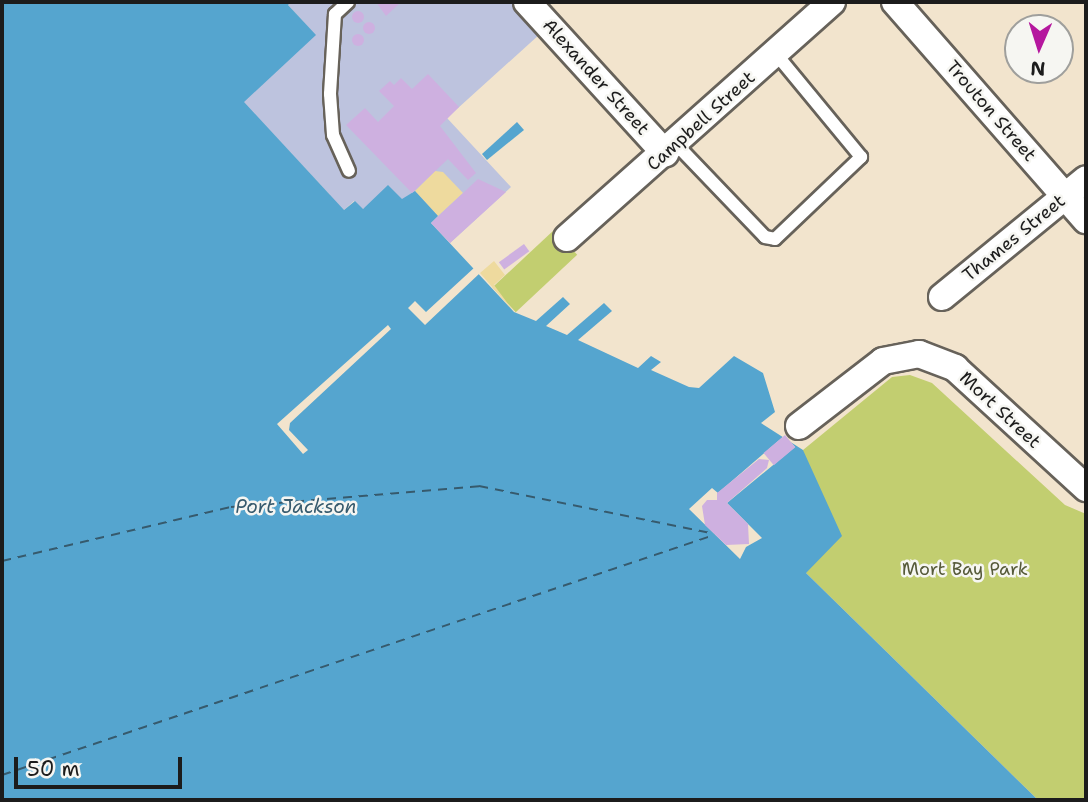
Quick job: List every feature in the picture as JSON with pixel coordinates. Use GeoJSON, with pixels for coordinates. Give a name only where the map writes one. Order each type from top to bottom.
{"type":"FeatureCollection","features":[{"type":"Feature","properties":{"kind":"street","name":"Alexander Street"},"geometry":{"type":"LineString","coordinates":[[527,2],[670,148]]}},
{"type":"Feature","properties":{"kind":"street","name":"Campbell Street"},"geometry":{"type":"LineString","coordinates":[[567,238],[832,2]]}},
{"type":"Feature","properties":{"kind":"street","name":"Trouton Street"},"geometry":{"type":"LineString","coordinates":[[895,2],[1086,220]]}},
{"type":"Feature","properties":{"kind":"street","name":"Thames Street"},"geometry":{"type":"LineString","coordinates":[[942,296],[1086,179]]}},
{"type":"Feature","properties":{"kind":"street","name":"Mort Street"},"geometry":{"type":"LineString","coordinates":[[799,426],[883,361],[904,354],[941,360],[955,368],[1086,488]]}},
{"type":"Feature","properties":{"kind":"lane"},"geometry":{"type":"LineString","coordinates":[[348,2],[335,13],[330,94],[333,135],[349,171]]}},
{"type":"Feature","properties":{"kind":"lane"},"geometry":{"type":"LineString","coordinates":[[670,148],[765,237],[775,239],[861,157],[776,54]]}},
{"type":"Feature","properties":{"kind":"shaded area"},"geometry":{"type":"Polygon","coordinates":[[[291,2],[510,2],[540,34],[447,118],[511,187],[450,243],[431,223],[438,216],[408,199],[362,209],[354,201],[34,489],[330,195],[258,118],[33,298],[315,35],[288,5],[291,2]]]}},
{"type":"Feature","properties":{"kind":"green space"},"geometry":{"type":"Polygon","coordinates":[[[554,230],[577,255],[516,312],[493,287],[554,230]]]}},
{"type":"Feature","properties":{"kind":"green space","name":"Mort Bay Park"},"geometry":{"type":"Polygon","coordinates":[[[910,375],[932,383],[1065,505],[1086,514],[1086,800],[1038,800],[806,573],[803,450],[892,377],[910,375]]]}},
{"type":"Feature","properties":{"kind":"sand"},"geometry":{"type":"Polygon","coordinates":[[[435,171],[443,172],[463,193],[438,216],[415,191],[435,171]]]}},
{"type":"Feature","properties":{"kind":"sand"},"geometry":{"type":"Polygon","coordinates":[[[494,261],[505,275],[494,285],[514,312],[480,273],[494,261]]]}},
{"type":"Feature","properties":{"kind":"water","name":"Port Jackson"},"geometry":{"type":"Polygon","coordinates":[[[2,2],[291,2],[288,5],[316,35],[244,102],[344,210],[355,201],[363,209],[388,185],[402,199],[415,191],[438,216],[431,223],[514,312],[536,321],[563,297],[570,304],[546,326],[567,335],[604,303],[612,311],[578,340],[638,368],[651,356],[661,362],[651,370],[689,387],[699,388],[734,356],[763,373],[775,412],[761,423],[803,450],[842,536],[806,573],[1038,800],[2,800],[2,2]]]}},
{"type":"Feature","properties":{"kind":"water"},"geometry":{"type":"Polygon","coordinates":[[[517,122],[524,130],[487,160],[482,154],[517,122]]]}},
{"type":"Feature","properties":{"kind":"pier"},"geometry":{"type":"Polygon","coordinates":[[[475,267],[480,273],[425,325],[408,308],[415,301],[426,312],[475,267]]]}},
{"type":"Feature","properties":{"kind":"pier"},"geometry":{"type":"Polygon","coordinates":[[[388,325],[391,329],[290,423],[289,430],[308,450],[303,454],[277,424],[388,325]]]}},
{"type":"Feature","properties":{"kind":"pier"},"geometry":{"type":"Polygon","coordinates":[[[785,435],[795,447],[727,503],[762,538],[746,547],[740,559],[689,509],[712,488],[718,493],[785,435]]]}},
{"type":"Feature","properties":{"kind":"building"},"geometry":{"type":"Polygon","coordinates":[[[376,2],[398,2],[400,3],[386,16],[376,2]]]}},
{"type":"Feature","properties":{"kind":"building"},"geometry":{"type":"Polygon","coordinates":[[[358,11],[364,17],[358,23],[352,17],[358,11]]]}},
{"type":"Feature","properties":{"kind":"building"},"geometry":{"type":"Polygon","coordinates":[[[369,22],[375,28],[369,34],[363,28],[369,22]]]}},
{"type":"Feature","properties":{"kind":"building"},"geometry":{"type":"Polygon","coordinates":[[[358,34],[364,40],[358,46],[352,40],[358,34]]]}},
{"type":"Feature","properties":{"kind":"building"},"geometry":{"type":"Polygon","coordinates":[[[428,74],[459,107],[440,126],[476,173],[468,180],[448,159],[412,193],[346,125],[365,108],[378,122],[394,106],[379,91],[390,81],[394,85],[401,78],[412,89],[428,74]]]}},
{"type":"Feature","properties":{"kind":"building"},"geometry":{"type":"Polygon","coordinates":[[[478,179],[506,192],[450,243],[431,223],[478,179]]]}},
{"type":"Feature","properties":{"kind":"building"},"geometry":{"type":"Polygon","coordinates":[[[524,244],[529,251],[504,270],[499,262],[524,244]]]}},
{"type":"Feature","properties":{"kind":"building"},"geometry":{"type":"Polygon","coordinates":[[[785,435],[795,447],[774,465],[764,453],[785,435]]]}},
{"type":"Feature","properties":{"kind":"building"},"geometry":{"type":"Polygon","coordinates":[[[759,459],[769,460],[767,468],[727,503],[748,524],[749,544],[726,545],[705,525],[702,506],[707,500],[717,500],[717,493],[759,459]]]}},
{"type":"Feature","properties":{"kind":"ferry route"},"geometry":{"type":"LineString","coordinates":[[2,561],[231,507],[479,486],[714,534]]}},
{"type":"Feature","properties":{"kind":"ferry route"},"geometry":{"type":"LineString","coordinates":[[2,775],[714,535]]}}]}
